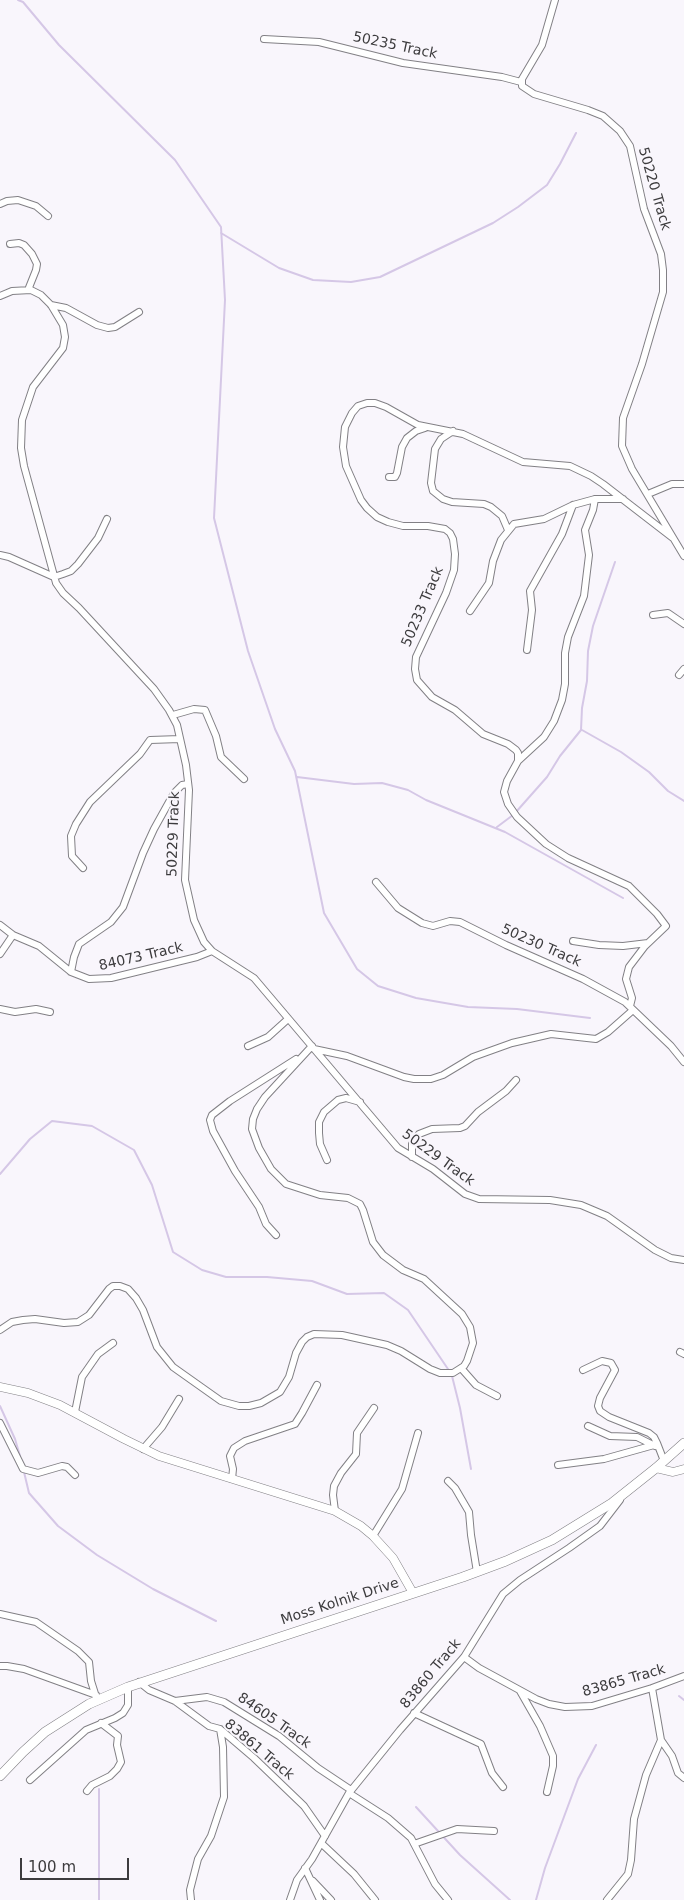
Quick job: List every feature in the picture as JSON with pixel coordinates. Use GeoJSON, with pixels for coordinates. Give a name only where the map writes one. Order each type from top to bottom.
{"type":"FeatureCollection","features":[{"type":"Feature","properties":{"kind":"main road","name":"Moss Kolnik Drive"},"geometry":{"type":"LineString","coordinates":[[0,1776],[45,1732],[96,1697],[477,1572],[506,1562],[552,1540],[571,1530],[625,1493],[684,1443]]}},
{"type":"Feature","properties":{"kind":"street"},"geometry":{"type":"LineString","coordinates":[[521,82],[542,45],[555,0]]}},
{"type":"Feature","properties":{"kind":"street","name":"50235 Track"},"geometry":{"type":"LineString","coordinates":[[264,39],[319,42],[403,63],[495,76],[521,82]]}},
{"type":"Feature","properties":{"kind":"street","name":"50220 Track"},"geometry":{"type":"LineString","coordinates":[[521,82],[524,89],[534,94],[603,116],[620,131],[630,146],[644,209],[661,254],[663,292],[660,307],[621,428],[622,446],[625,455],[684,556]]}},
{"type":"Feature","properties":{"kind":"street"},"geometry":{"type":"LineString","coordinates":[[0,204],[18,200],[26,202],[36,206],[48,216]]}},
{"type":"Feature","properties":{"kind":"street"},"geometry":{"type":"LineString","coordinates":[[0,296],[12,291],[28,290],[34,278],[36,264],[32,254],[24,245],[19,243],[10,244]]}},
{"type":"Feature","properties":{"kind":"street","name":"50229 Track"},"geometry":{"type":"LineString","coordinates":[[28,290],[41,295],[51,305],[62,325],[65,337],[63,348],[33,387],[22,420],[21,448],[54,577],[63,593],[154,689],[173,715],[180,738],[188,784],[186,888],[196,927],[204,942],[212,951],[254,978],[398,1148],[432,1169],[462,1193],[472,1198],[550,1200],[581,1206],[607,1216],[655,1250],[667,1256],[684,1260]]}},
{"type":"Feature","properties":{"kind":"street"},"geometry":{"type":"LineString","coordinates":[[51,305],[66,308],[96,325],[108,328],[115,327],[139,312]]}},
{"type":"Feature","properties":{"kind":"street","name":"50233 Track"},"geometry":{"type":"LineString","coordinates":[[518,761],[518,753],[514,747],[483,734],[455,710],[432,697],[416,676],[416,657],[437,614],[454,570],[455,548],[452,534],[445,529],[433,526],[403,526],[377,516],[364,504],[346,466],[343,448],[344,432],[349,418],[358,406],[367,403],[381,405],[425,428],[463,434],[523,462],[570,466],[591,476],[673,538]]}},
{"type":"Feature","properties":{"kind":"street"},"geometry":{"type":"LineString","coordinates":[[389,477],[395,476],[397,473],[402,447],[406,438],[416,431],[425,428]]}},
{"type":"Feature","properties":{"kind":"street"},"geometry":{"type":"LineString","coordinates":[[452,431],[440,439],[434,449],[431,483],[433,491],[443,499],[452,502],[484,504],[491,507],[502,516],[508,530]]}},
{"type":"Feature","properties":{"kind":"street"},"geometry":{"type":"LineString","coordinates":[[648,494],[672,484],[684,484]]}},
{"type":"Feature","properties":{"kind":"street"},"geometry":{"type":"LineString","coordinates":[[276,1235],[266,1224],[259,1207],[213,1131],[210,1120],[212,1115],[230,1101],[313,1047],[346,1056],[404,1077],[430,1079],[443,1075],[473,1057],[512,1043],[551,1034],[596,1039],[614,1027],[632,1008],[632,998],[626,975],[632,962],[648,942],[666,926],[657,914],[629,886],[568,858],[546,844],[517,817],[508,804],[504,792],[507,781],[518,761],[544,737],[554,721],[562,700],[568,637],[584,596],[589,555],[585,530],[595,499]]}},
{"type":"Feature","properties":{"kind":"street"},"geometry":{"type":"LineString","coordinates":[[470,611],[489,582],[498,547],[508,530],[516,523],[544,519],[573,505],[595,499],[624,500]]}},
{"type":"Feature","properties":{"kind":"street"},"geometry":{"type":"LineString","coordinates":[[527,650],[532,610],[530,591],[562,534],[573,505]]}},
{"type":"Feature","properties":{"kind":"street"},"geometry":{"type":"LineString","coordinates":[[0,555],[9,557],[54,577],[71,571],[98,538],[107,519]]}},
{"type":"Feature","properties":{"kind":"street"},"geometry":{"type":"LineString","coordinates":[[653,615],[668,613],[684,624]]}},
{"type":"Feature","properties":{"kind":"street"},"geometry":{"type":"LineString","coordinates":[[679,675],[684,669]]}},
{"type":"Feature","properties":{"kind":"street"},"geometry":{"type":"LineString","coordinates":[[173,715],[194,709],[205,710],[214,729],[221,757],[244,779]]}},
{"type":"Feature","properties":{"kind":"street"},"geometry":{"type":"LineString","coordinates":[[83,868],[72,856],[71,836],[90,802],[140,754],[150,740],[180,738]]}},
{"type":"Feature","properties":{"kind":"street"},"geometry":{"type":"LineString","coordinates":[[71,972],[79,944],[111,922],[123,907],[154,829],[174,793],[182,785],[188,784]]}},
{"type":"Feature","properties":{"kind":"street","name":"50230 Track"},"geometry":{"type":"LineString","coordinates":[[376,882],[398,908],[422,923],[433,926],[450,921],[460,922],[513,948],[583,978],[632,1008],[671,1046],[684,1062]]}},
{"type":"Feature","properties":{"kind":"street","name":"84073 Track"},"geometry":{"type":"LineString","coordinates":[[0,925],[13,935],[39,946],[71,972],[86,978],[101,980],[198,957],[212,951]]}},
{"type":"Feature","properties":{"kind":"street"},"geometry":{"type":"LineString","coordinates":[[0,954],[13,935]]}},
{"type":"Feature","properties":{"kind":"street"},"geometry":{"type":"LineString","coordinates":[[573,941],[623,946],[648,942]]}},
{"type":"Feature","properties":{"kind":"street"},"geometry":{"type":"LineString","coordinates":[[0,1009],[15,1012],[36,1009],[50,1012]]}},
{"type":"Feature","properties":{"kind":"street"},"geometry":{"type":"LineString","coordinates":[[248,1046],[268,1037],[288,1019]]}},
{"type":"Feature","properties":{"kind":"street"},"geometry":{"type":"LineString","coordinates":[[0,1330],[12,1322],[23,1320],[35,1319],[64,1323],[78,1322],[89,1314],[109,1289],[113,1286],[120,1286],[128,1290],[136,1298],[143,1310],[157,1347],[167,1361],[188,1379],[222,1401],[233,1405],[254,1405],[280,1392],[290,1377],[296,1353],[302,1342],[314,1334],[342,1335],[386,1345],[406,1353],[436,1371],[451,1374],[461,1368],[467,1361],[473,1343],[470,1327],[462,1314],[424,1279],[403,1270],[383,1256],[373,1242],[360,1204],[348,1198],[317,1195],[286,1184],[271,1169],[259,1148],[252,1133],[254,1114],[265,1097],[303,1054]]}},
{"type":"Feature","properties":{"kind":"street"},"geometry":{"type":"LineString","coordinates":[[412,1157],[412,1144],[419,1134],[432,1129],[460,1128],[465,1126],[478,1112],[506,1091],[516,1080]]}},
{"type":"Feature","properties":{"kind":"street"},"geometry":{"type":"LineString","coordinates":[[327,1160],[320,1144],[319,1133],[319,1122],[324,1112],[338,1100],[346,1098],[360,1102]]}},
{"type":"Feature","properties":{"kind":"street"},"geometry":{"type":"LineString","coordinates":[[75,1412],[82,1377],[98,1354],[113,1343]]}},
{"type":"Feature","properties":{"kind":"street"},"geometry":{"type":"LineString","coordinates":[[583,1370],[602,1361],[612,1363],[615,1370],[600,1398],[598,1406],[600,1412],[649,1433],[654,1437],[664,1461]]}},
{"type":"Feature","properties":{"kind":"street"},"geometry":{"type":"LineString","coordinates":[[461,1368],[476,1385],[497,1396]]}},
{"type":"Feature","properties":{"kind":"street"},"geometry":{"type":"LineString","coordinates":[[232,1479],[233,1470],[230,1456],[234,1448],[245,1441],[292,1426],[302,1413],[317,1385]]}},
{"type":"Feature","properties":{"kind":"street"},"geometry":{"type":"LineString","coordinates":[[0,1387],[28,1393],[60,1405],[143,1449],[176,1462],[335,1511],[361,1526],[373,1536],[393,1558],[413,1593]]}},
{"type":"Feature","properties":{"kind":"street"},"geometry":{"type":"LineString","coordinates":[[143,1449],[160,1430],[179,1399]]}},
{"type":"Feature","properties":{"kind":"street"},"geometry":{"type":"LineString","coordinates":[[335,1511],[334,1486],[354,1456],[357,1433],[374,1408]]}},
{"type":"Feature","properties":{"kind":"street"},"geometry":{"type":"LineString","coordinates":[[0,1422],[23,1468],[38,1472],[62,1466],[67,1467],[75,1475]]}},
{"type":"Feature","properties":{"kind":"street"},"geometry":{"type":"LineString","coordinates":[[588,1426],[610,1436],[637,1437],[660,1450]]}},
{"type":"Feature","properties":{"kind":"street"},"geometry":{"type":"LineString","coordinates":[[373,1536],[402,1489],[418,1433]]}},
{"type":"Feature","properties":{"kind":"street"},"geometry":{"type":"LineString","coordinates":[[558,1465],[604,1459],[654,1445]]}},
{"type":"Feature","properties":{"kind":"street"},"geometry":{"type":"LineString","coordinates":[[656,1468],[673,1472],[684,1469]]}},
{"type":"Feature","properties":{"kind":"street"},"geometry":{"type":"LineString","coordinates":[[448,1481],[455,1488],[469,1512],[477,1572]]}},
{"type":"Feature","properties":{"kind":"street","name":"83860 Track"},"geometry":{"type":"LineString","coordinates":[[290,1900],[295,1884],[350,1792],[414,1713],[464,1657],[503,1594],[520,1580],[600,1526],[625,1493]]}},
{"type":"Feature","properties":{"kind":"street"},"geometry":{"type":"LineString","coordinates":[[0,1614],[36,1622],[66,1641],[89,1662],[90,1681],[96,1697]]}},
{"type":"Feature","properties":{"kind":"street","name":"83865 Track"},"geometry":{"type":"LineString","coordinates":[[464,1657],[479,1668],[520,1691],[549,1704],[583,1707],[652,1688],[684,1676]]}},
{"type":"Feature","properties":{"kind":"street"},"geometry":{"type":"LineString","coordinates":[[0,1666],[24,1670],[96,1697]]}},
{"type":"Feature","properties":{"kind":"street","name":"83861 Track"},"geometry":{"type":"LineString","coordinates":[[139,1682],[149,1690],[175,1701],[209,1726],[220,1729],[285,1786],[310,1814],[325,1836]]}},
{"type":"Feature","properties":{"kind":"street"},"geometry":{"type":"LineString","coordinates":[[30,1780],[82,1733],[115,1718],[126,1709],[129,1700],[128,1687]]}},
{"type":"Feature","properties":{"kind":"street"},"geometry":{"type":"LineString","coordinates":[[652,1688],[661,1740],[672,1756],[678,1773],[684,1778]]}},
{"type":"Feature","properties":{"kind":"street"},"geometry":{"type":"LineString","coordinates":[[520,1691],[540,1726],[553,1756],[552,1772],[546,1792]]}},
{"type":"Feature","properties":{"kind":"street","name":"84605 Track"},"geometry":{"type":"LineString","coordinates":[[175,1701],[202,1697],[220,1700],[279,1736],[318,1768],[396,1824],[411,1838],[434,1884],[448,1900]]}},
{"type":"Feature","properties":{"kind":"street"},"geometry":{"type":"LineString","coordinates":[[414,1713],[481,1744],[492,1773],[503,1787]]}},
{"type":"Feature","properties":{"kind":"street"},"geometry":{"type":"LineString","coordinates":[[87,1791],[110,1776],[121,1762],[117,1745],[118,1736],[101,1723]]}},
{"type":"Feature","properties":{"kind":"street"},"geometry":{"type":"LineString","coordinates":[[191,1900],[190,1890],[198,1859],[211,1836],[224,1797],[223,1747],[220,1729]]}},
{"type":"Feature","properties":{"kind":"street"},"geometry":{"type":"LineString","coordinates":[[608,1900],[628,1874],[634,1819],[646,1775],[661,1740]]}},
{"type":"Feature","properties":{"kind":"street"},"geometry":{"type":"LineString","coordinates":[[414,1844],[457,1829],[494,1831]]}},
{"type":"Feature","properties":{"kind":"street"},"geometry":{"type":"LineString","coordinates":[[321,1843],[358,1878],[375,1900]]}},
{"type":"Feature","properties":{"kind":"street"},"geometry":{"type":"LineString","coordinates":[[305,1868],[320,1900]]}},
{"type":"Feature","properties":{"kind":"street"},"geometry":{"type":"LineString","coordinates":[[309,1876],[331,1900]]}},
{"type":"Feature","properties":{"kind":"waterway"},"geometry":{"type":"LineString","coordinates":[[18,0],[23,2],[59,45],[175,160],[221,227],[225,300],[214,518],[248,651],[275,729],[295,771],[324,913],[357,969],[378,986],[416,998],[468,1007],[517,1009],[590,1018]]}},
{"type":"Feature","properties":{"kind":"waterway"},"geometry":{"type":"LineString","coordinates":[[221,233],[279,268],[313,280],[351,282],[380,277],[493,223],[518,207],[547,185],[576,133]]}},
{"type":"Feature","properties":{"kind":"waterway"},"geometry":{"type":"LineString","coordinates":[[516,812],[547,777],[560,756],[581,730],[582,708],[587,681],[588,651],[593,626],[615,562]]}},
{"type":"Feature","properties":{"kind":"waterway"},"geometry":{"type":"LineString","coordinates":[[582,730],[621,752],[649,772],[668,791],[684,801]]}},
{"type":"Feature","properties":{"kind":"waterway"},"geometry":{"type":"LineString","coordinates":[[297,777],[354,784],[382,783],[408,790],[426,800],[505,832],[623,898]]}},
{"type":"Feature","properties":{"kind":"waterway"},"geometry":{"type":"LineString","coordinates":[[497,827],[513,815]]}},
{"type":"Feature","properties":{"kind":"waterway"},"geometry":{"type":"LineString","coordinates":[[0,1174],[30,1139],[52,1121],[92,1126],[134,1150],[152,1185],[173,1252],[202,1270],[226,1277],[267,1277],[312,1281],[347,1294],[384,1293],[408,1310],[450,1372]]}},
{"type":"Feature","properties":{"kind":"waterway"},"geometry":{"type":"LineString","coordinates":[[452,1376],[471,1469]]}},
{"type":"Feature","properties":{"kind":"waterway"},"geometry":{"type":"LineString","coordinates":[[0,1406],[15,1439],[20,1456]]}},
{"type":"Feature","properties":{"kind":"waterway"},"geometry":{"type":"LineString","coordinates":[[24,1472],[29,1493],[58,1526],[97,1555],[153,1589],[216,1621]]}},
{"type":"Feature","properties":{"kind":"waterway"},"geometry":{"type":"LineString","coordinates":[[679,1696],[684,1700]]}},
{"type":"Feature","properties":{"kind":"waterway"},"geometry":{"type":"LineString","coordinates":[[536,1900],[545,1868],[578,1779],[596,1745]]}},
{"type":"Feature","properties":{"kind":"waterway"},"geometry":{"type":"LineString","coordinates":[[99,1789],[99,1900]]}},
{"type":"Feature","properties":{"kind":"waterway"},"geometry":{"type":"LineString","coordinates":[[416,1807],[460,1855],[510,1900]]}}]}
